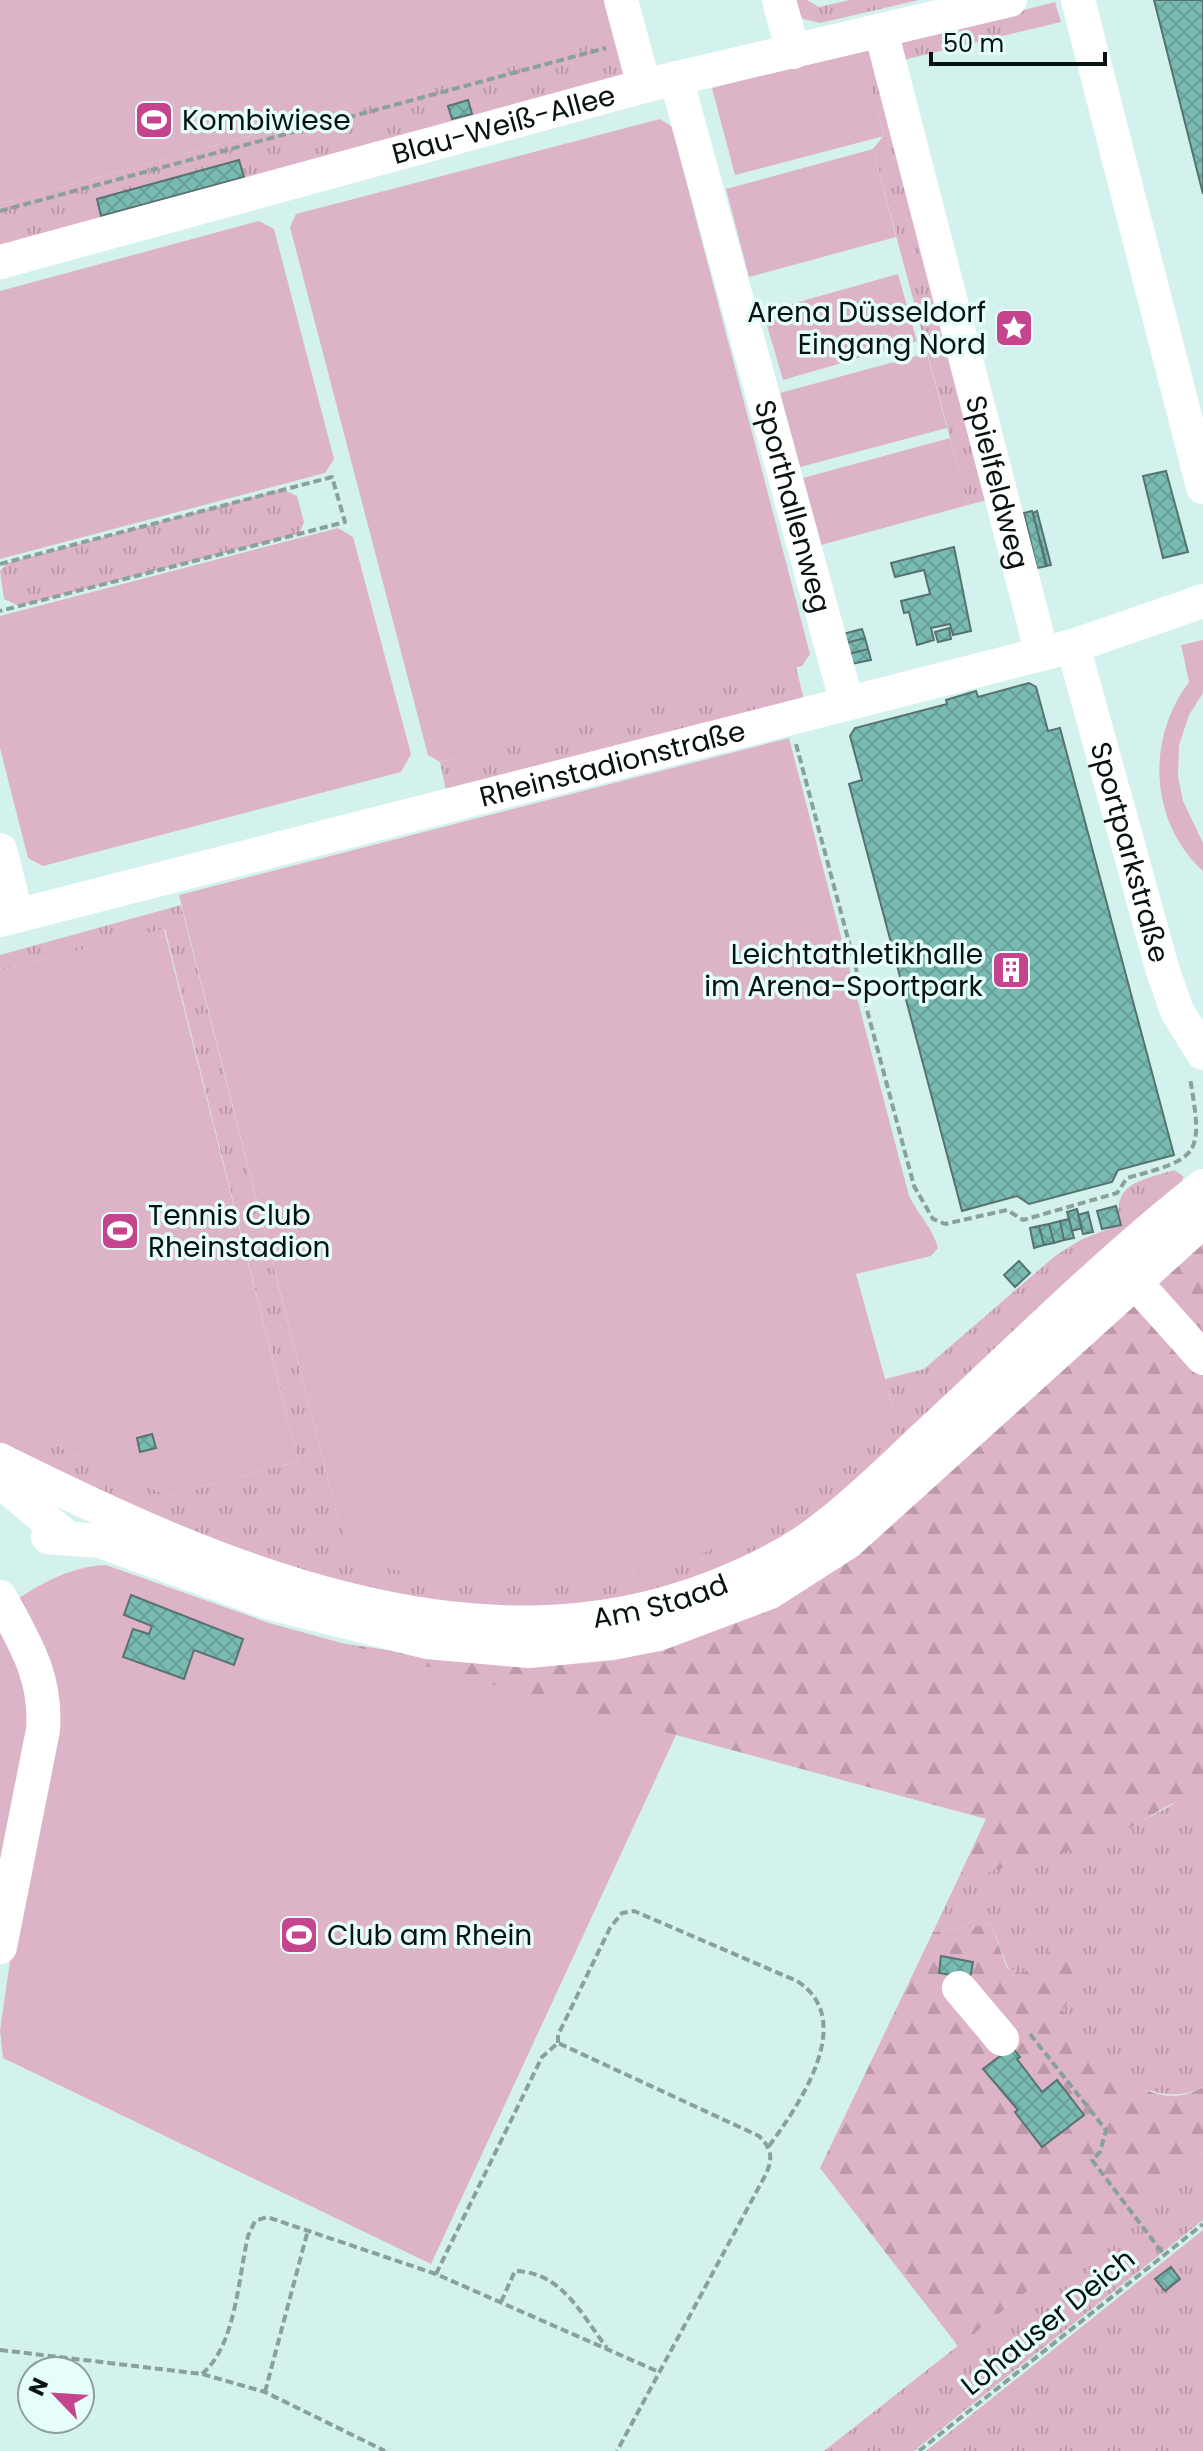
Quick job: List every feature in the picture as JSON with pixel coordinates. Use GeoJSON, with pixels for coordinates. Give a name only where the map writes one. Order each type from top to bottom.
{"type":"FeatureCollection","features":[{"type":"Feature","properties":{"kind":"street","name":"Sporthallenweg"},"geometry":{"type":"LineString","coordinates":[[621,0],[632,41],[660,82],[847,703]]}},
{"type":"Feature","properties":{"kind":"street"},"geometry":{"type":"LineString","coordinates":[[779,0],[793,52]]}},
{"type":"Feature","properties":{"kind":"street","name":"Blau-Weiß-Allee"},"geometry":{"type":"LineString","coordinates":[[0,262],[660,82],[1010,0]]}},
{"type":"Feature","properties":{"kind":"street"},"geometry":{"type":"LineString","coordinates":[[1078,0],[1203,487]]}},
{"type":"Feature","properties":{"kind":"street","name":"Spielfeldweg"},"geometry":{"type":"LineString","coordinates":[[881,31],[1057,650]]}},
{"type":"Feature","properties":{"kind":"street","name":"Rheinstadionstraße"},"geometry":{"type":"LineString","coordinates":[[8,918],[1057,650],[1203,601]]}},
{"type":"Feature","properties":{"kind":"street","name":"Sportparkstraße"},"geometry":{"type":"LineString","coordinates":[[1057,650],[1177,1011],[1200,1050]]}},
{"type":"Feature","properties":{"kind":"street"},"geometry":{"type":"LineString","coordinates":[[0,850],[8,918]]}},
{"type":"Feature","properties":{"kind":"street","name":"Am Staad"},"geometry":{"type":"LineString","coordinates":[[0,1476],[56,1536],[105,1527],[386,1608],[503,1624],[546,1624],[611,1617],[657,1607],[739,1577],[825,1528],[1068,1303],[1203,1186]]}},
{"type":"Feature","properties":{"kind":"street","name":"Am Staad"},"geometry":{"type":"LineString","coordinates":[[0,1460],[105,1527],[270,1603],[427,1642],[529,1651],[612,1643],[658,1634],[770,1592],[848,1542],[1203,1221]]}},
{"type":"Feature","properties":{"kind":"street"},"geometry":{"type":"LineString","coordinates":[[1134,1281],[1203,1358]]}},
{"type":"Feature","properties":{"kind":"street"},"geometry":{"type":"LineString","coordinates":[[0,1597],[42,1681],[45,1702],[43,1730],[0,1947]]}},
{"type":"Feature","properties":{"kind":"street"},"geometry":{"type":"LineString","coordinates":[[959,1988],[1011,2030]]}},
{"type":"Feature","properties":{"kind":"path"},"geometry":{"type":"LineString","coordinates":[[0,211],[632,41]]}},
{"type":"Feature","properties":{"kind":"path"},"geometry":{"type":"LineString","coordinates":[[0,564],[332,477],[345,522],[0,611]]}},
{"type":"Feature","properties":{"kind":"path"},"geometry":{"type":"LineString","coordinates":[[789,718],[914,1186],[933,1219],[945,1224],[1007,1210],[1023,1220],[1117,1193],[1127,1178],[1173,1165],[1185,1158],[1200,1138],[1202,1122],[1186,1063],[1200,1050]]}},
{"type":"Feature","properties":{"kind":"path"},"geometry":{"type":"LineString","coordinates":[[436,2274],[542,2057],[558,2043],[558,2035],[610,1928],[622,1913],[634,1911],[797,1981],[815,1993],[822,2013],[821,2054],[799,2104],[769,2146]]}},
{"type":"Feature","properties":{"kind":"path"},"geometry":{"type":"LineString","coordinates":[[1011,2030],[1106,2130],[1100,2152],[1092,2160],[1164,2255]]}},
{"type":"Feature","properties":{"kind":"path"},"geometry":{"type":"LineString","coordinates":[[558,2043],[737,2124],[769,2146],[772,2160],[617,2451]]}},
{"type":"Feature","properties":{"kind":"path"},"geometry":{"type":"LineString","coordinates":[[202,2374],[211,2366],[226,2337],[248,2236],[255,2221],[267,2217],[436,2274],[659,2372]]}},
{"type":"Feature","properties":{"kind":"path","name":"Lohauser Deich"},"geometry":{"type":"LineString","coordinates":[[919,2451],[1203,2224]]}},
{"type":"Feature","properties":{"kind":"path"},"geometry":{"type":"LineString","coordinates":[[265,2392],[308,2230]]}},
{"type":"Feature","properties":{"kind":"path"},"geometry":{"type":"LineString","coordinates":[[501,2302],[515,2271],[536,2271],[559,2285],[608,2350]]}},
{"type":"Feature","properties":{"kind":"path"},"geometry":{"type":"LineString","coordinates":[[0,2350],[202,2374],[265,2392],[385,2451]]}},
{"type":"Feature","properties":{"kind":"green space","name":"Kombiwiese"},"geometry":{"type":"Polygon","coordinates":[[[0,0],[607,0],[617,36],[0,204],[0,0]]]}},
{"type":"Feature","properties":{"kind":"green space"},"geometry":{"type":"Polygon","coordinates":[[[789,0],[807,0],[819,7],[850,0],[919,0],[820,23],[803,19],[789,0]]]}},
{"type":"Feature","properties":{"kind":"green space"},"geometry":{"type":"Polygon","coordinates":[[[1055,2],[1061,22],[899,61],[894,43],[1055,2]]]}},
{"type":"Feature","properties":{"kind":"green space"},"geometry":{"type":"Polygon","coordinates":[[[624,34],[629,76],[0,253],[0,204],[624,34]]]}},
{"type":"Feature","properties":{"kind":"green space"},"geometry":{"type":"Polygon","coordinates":[[[881,46],[995,498],[968,505],[873,149],[884,135],[861,52],[881,46]]]}},
{"type":"Feature","properties":{"kind":"green space"},"geometry":{"type":"Polygon","coordinates":[[[861,49],[884,136],[735,175],[712,88],[861,49]]]}},
{"type":"Feature","properties":{"kind":"green space"},"geometry":{"type":"Polygon","coordinates":[[[660,119],[672,127],[810,654],[802,666],[440,762],[428,755],[290,227],[296,214],[660,119]]]}},
{"type":"Feature","properties":{"kind":"green space"},"geometry":{"type":"Polygon","coordinates":[[[873,149],[896,237],[749,277],[726,189],[873,149]]]}},
{"type":"Feature","properties":{"kind":"green space"},"geometry":{"type":"Polygon","coordinates":[[[259,221],[274,229],[334,459],[325,473],[0,559],[0,291],[259,221]]]}},
{"type":"Feature","properties":{"kind":"green space"},"geometry":{"type":"Polygon","coordinates":[[[898,274],[917,341],[783,380],[763,312],[898,274]]]}},
{"type":"Feature","properties":{"kind":"green space"},"geometry":{"type":"Polygon","coordinates":[[[927,353],[947,428],[800,467],[780,393],[927,353]]]}},
{"type":"Feature","properties":{"kind":"green space"},"geometry":{"type":"Polygon","coordinates":[[[950,438],[968,505],[821,545],[803,478],[950,438]]]}},
{"type":"Feature","properties":{"kind":"green space"},"geometry":{"type":"Polygon","coordinates":[[[282,489],[297,496],[304,522],[299,534],[19,606],[4,599],[0,571],[7,563],[282,489]]]}},
{"type":"Feature","properties":{"kind":"green space"},"geometry":{"type":"Polygon","coordinates":[[[338,528],[353,537],[411,754],[401,772],[43,866],[28,858],[0,748],[0,616],[338,528]]]}},
{"type":"Feature","properties":{"kind":"green space"},"geometry":{"type":"Polygon","coordinates":[[[1203,640],[1203,693],[1189,715],[1179,745],[1178,776],[1183,801],[1203,843],[1203,871],[1185,851],[1172,828],[1164,804],[1160,754],[1175,704],[1189,682],[1181,645],[1203,640]]]}},
{"type":"Feature","properties":{"kind":"green space"},"geometry":{"type":"Polygon","coordinates":[[[796,667],[804,700],[447,795],[440,762],[796,667]]]}},
{"type":"Feature","properties":{"kind":"green space"},"geometry":{"type":"Polygon","coordinates":[[[789,738],[909,1196],[938,1248],[931,1256],[856,1274],[895,1415],[815,1490],[768,1521],[691,1557],[637,1574],[590,1582],[503,1581],[405,1572],[365,1559],[345,1536],[338,1519],[179,895],[789,738]]]}},
{"type":"Feature","properties":{"kind":"green space"},"geometry":{"type":"Polygon","coordinates":[[[181,905],[338,1519],[895,1415],[885,1379],[924,1369],[1055,1256],[1082,1239],[1120,1225],[1120,1200],[1131,1186],[1174,1170],[1183,1176],[1181,1190],[869,1471],[761,1559],[654,1599],[487,1614],[257,1561],[0,1451],[0,1420],[169,1496],[298,1461],[165,929],[0,970],[0,955],[181,905]]]}},
{"type":"Feature","properties":{"kind":"green space","name":"Tennis Club Rheinstadion"},"geometry":{"type":"Polygon","coordinates":[[[164,929],[298,1461],[169,1496],[0,1420],[0,970],[164,929]]]}},
{"type":"Feature","properties":{"kind":"green space"},"geometry":{"type":"Polygon","coordinates":[[[1203,1237],[1203,1797],[1177,1802],[1116,1835],[1094,1843],[958,1879],[986,1819],[676,1735],[642,1789],[333,1642],[484,1664],[552,1663],[633,1652],[1203,1237]]]}},
{"type":"Feature","properties":{"kind":"green space","name":"Club am Rhein"},"geometry":{"type":"Polygon","coordinates":[[[106,1565],[269,1623],[676,1735],[431,2264],[3,2058],[0,2030],[28,1838],[0,1913],[0,1610],[63,1574],[106,1565]]]}},
{"type":"Feature","properties":{"kind":"green space"},"geometry":{"type":"Polygon","coordinates":[[[1189,1795],[1203,1797],[1203,2087],[1192,2092],[1166,2094],[1128,2082],[1107,2067],[1038,1987],[1008,1968],[991,1924],[933,1932],[958,1879],[1053,1855],[1132,1827],[1189,1795]]]}},
{"type":"Feature","properties":{"kind":"green space"},"geometry":{"type":"Polygon","coordinates":[[[991,1924],[1007,1968],[1022,1974],[1068,1937],[1094,1968],[1062,2010],[1105,2060],[1142,2088],[1161,2095],[1182,2095],[1203,2087],[1203,2153],[958,2346],[820,2168],[933,1932],[991,1924]]]}},
{"type":"Feature","properties":{"kind":"green space"},"geometry":{"type":"Polygon","coordinates":[[[1203,2153],[1203,2220],[914,2451],[824,2451],[1203,2153]]]}},
{"type":"Feature","properties":{"kind":"green space"},"geometry":{"type":"Polygon","coordinates":[[[1203,2230],[1203,2451],[926,2451],[1203,2230]]]}},
{"type":"Feature","properties":{"kind":"building"},"geometry":{"type":"Polygon","coordinates":[[[1154,0],[1203,0],[1203,194],[1154,0]]]}},
{"type":"Feature","properties":{"kind":"building"},"geometry":{"type":"Polygon","coordinates":[[[468,100],[472,114],[452,119],[448,106],[468,100]]]}},
{"type":"Feature","properties":{"kind":"building"},"geometry":{"type":"Polygon","coordinates":[[[239,160],[244,177],[101,216],[97,199],[239,160]]]}},
{"type":"Feature","properties":{"kind":"building"},"geometry":{"type":"Polygon","coordinates":[[[1166,471],[1188,552],[1163,558],[1143,476],[1166,471]]]}},
{"type":"Feature","properties":{"kind":"building"},"geometry":{"type":"Polygon","coordinates":[[[1032,511],[1047,566],[1037,568],[1024,513],[1032,511]]]}},
{"type":"Feature","properties":{"kind":"building"},"geometry":{"type":"Polygon","coordinates":[[[1037,511],[1051,565],[1046,566],[1033,513],[1037,511]]]}},
{"type":"Feature","properties":{"kind":"building"},"geometry":{"type":"Polygon","coordinates":[[[954,547],[971,631],[953,635],[950,624],[931,628],[934,640],[917,645],[909,612],[904,613],[901,601],[930,594],[924,570],[895,577],[891,563],[954,547]]]}},
{"type":"Feature","properties":{"kind":"building"},"geometry":{"type":"Polygon","coordinates":[[[949,628],[951,639],[938,642],[935,632],[949,628]]]}},
{"type":"Feature","properties":{"kind":"building"},"geometry":{"type":"Polygon","coordinates":[[[862,629],[865,638],[846,643],[843,634],[862,629]]]}},
{"type":"Feature","properties":{"kind":"building"},"geometry":{"type":"Polygon","coordinates":[[[865,638],[868,649],[849,654],[846,643],[865,638]]]}},
{"type":"Feature","properties":{"kind":"building"},"geometry":{"type":"Polygon","coordinates":[[[868,649],[871,660],[851,664],[849,654],[868,649]]]}},
{"type":"Feature","properties":{"kind":"building","name":"Leichtathletikhalle im Arena-Sportpark"},"geometry":{"type":"Polygon","coordinates":[[[1029,683],[1036,687],[1048,731],[1060,728],[1174,1155],[1118,1170],[1112,1182],[1029,1204],[1017,1196],[962,1211],[849,784],[862,780],[850,736],[855,728],[947,704],[946,700],[976,691],[978,697],[1029,683]]]}},
{"type":"Feature","properties":{"kind":"building"},"geometry":{"type":"Polygon","coordinates":[[[1116,1206],[1121,1225],[1102,1229],[1097,1211],[1116,1206]]]}},
{"type":"Feature","properties":{"kind":"building"},"geometry":{"type":"Polygon","coordinates":[[[1077,1209],[1082,1228],[1072,1231],[1067,1212],[1077,1209]]]}},
{"type":"Feature","properties":{"kind":"building"},"geometry":{"type":"Polygon","coordinates":[[[1088,1212],[1093,1232],[1083,1234],[1078,1215],[1088,1212]]]}},
{"type":"Feature","properties":{"kind":"building"},"geometry":{"type":"Polygon","coordinates":[[[1069,1219],[1074,1238],[1064,1240],[1060,1221],[1069,1219]]]}},
{"type":"Feature","properties":{"kind":"building"},"geometry":{"type":"Polygon","coordinates":[[[1060,1221],[1064,1240],[1054,1243],[1049,1224],[1060,1221]]]}},
{"type":"Feature","properties":{"kind":"building"},"geometry":{"type":"Polygon","coordinates":[[[1049,1224],[1054,1243],[1044,1245],[1039,1226],[1049,1224]]]}},
{"type":"Feature","properties":{"kind":"building"},"geometry":{"type":"Polygon","coordinates":[[[1039,1226],[1044,1245],[1034,1248],[1030,1228],[1039,1226]]]}},
{"type":"Feature","properties":{"kind":"building"},"geometry":{"type":"Polygon","coordinates":[[[1019,1261],[1030,1273],[1015,1287],[1004,1275],[1019,1261]]]}},
{"type":"Feature","properties":{"kind":"building"},"geometry":{"type":"Polygon","coordinates":[[[152,1434],[156,1448],[140,1452],[137,1438],[152,1434]]]}},
{"type":"Feature","properties":{"kind":"building"},"geometry":{"type":"Polygon","coordinates":[[[131,1595],[243,1639],[234,1665],[194,1650],[184,1679],[123,1657],[133,1629],[149,1634],[152,1626],[124,1615],[131,1595]]]}},
{"type":"Feature","properties":{"kind":"building"},"geometry":{"type":"Polygon","coordinates":[[[941,1956],[973,1962],[970,1978],[939,1973],[941,1956]]]}},
{"type":"Feature","properties":{"kind":"building"},"geometry":{"type":"Polygon","coordinates":[[[1012,2047],[1020,2057],[1017,2059],[1042,2092],[1057,2080],[1084,2115],[1042,2147],[1015,2112],[1018,2110],[983,2069],[1012,2047]]]}},
{"type":"Feature","properties":{"kind":"building"},"geometry":{"type":"Polygon","coordinates":[[[1171,2267],[1180,2279],[1165,2291],[1155,2279],[1171,2267]]]}},
{"type":"Feature","properties":{"kind":"place","name":"Kombiwiese"},"geometry":{"type":"Point","coordinates":[154,120]}},
{"type":"Feature","properties":{"kind":"place","name":"Arena Düsseldorf Eingang Nord"},"geometry":{"type":"Point","coordinates":[1014,328]}},
{"type":"Feature","properties":{"kind":"place","name":"Leichtathletikhalle im Arena-Sportpark"},"geometry":{"type":"Point","coordinates":[1011,970]}},
{"type":"Feature","properties":{"kind":"place","name":"Tennis Club Rheinstadion"},"geometry":{"type":"Point","coordinates":[120,1231]}},
{"type":"Feature","properties":{"kind":"place","name":"Club am Rhein"},"geometry":{"type":"Point","coordinates":[299,1935]}}]}
